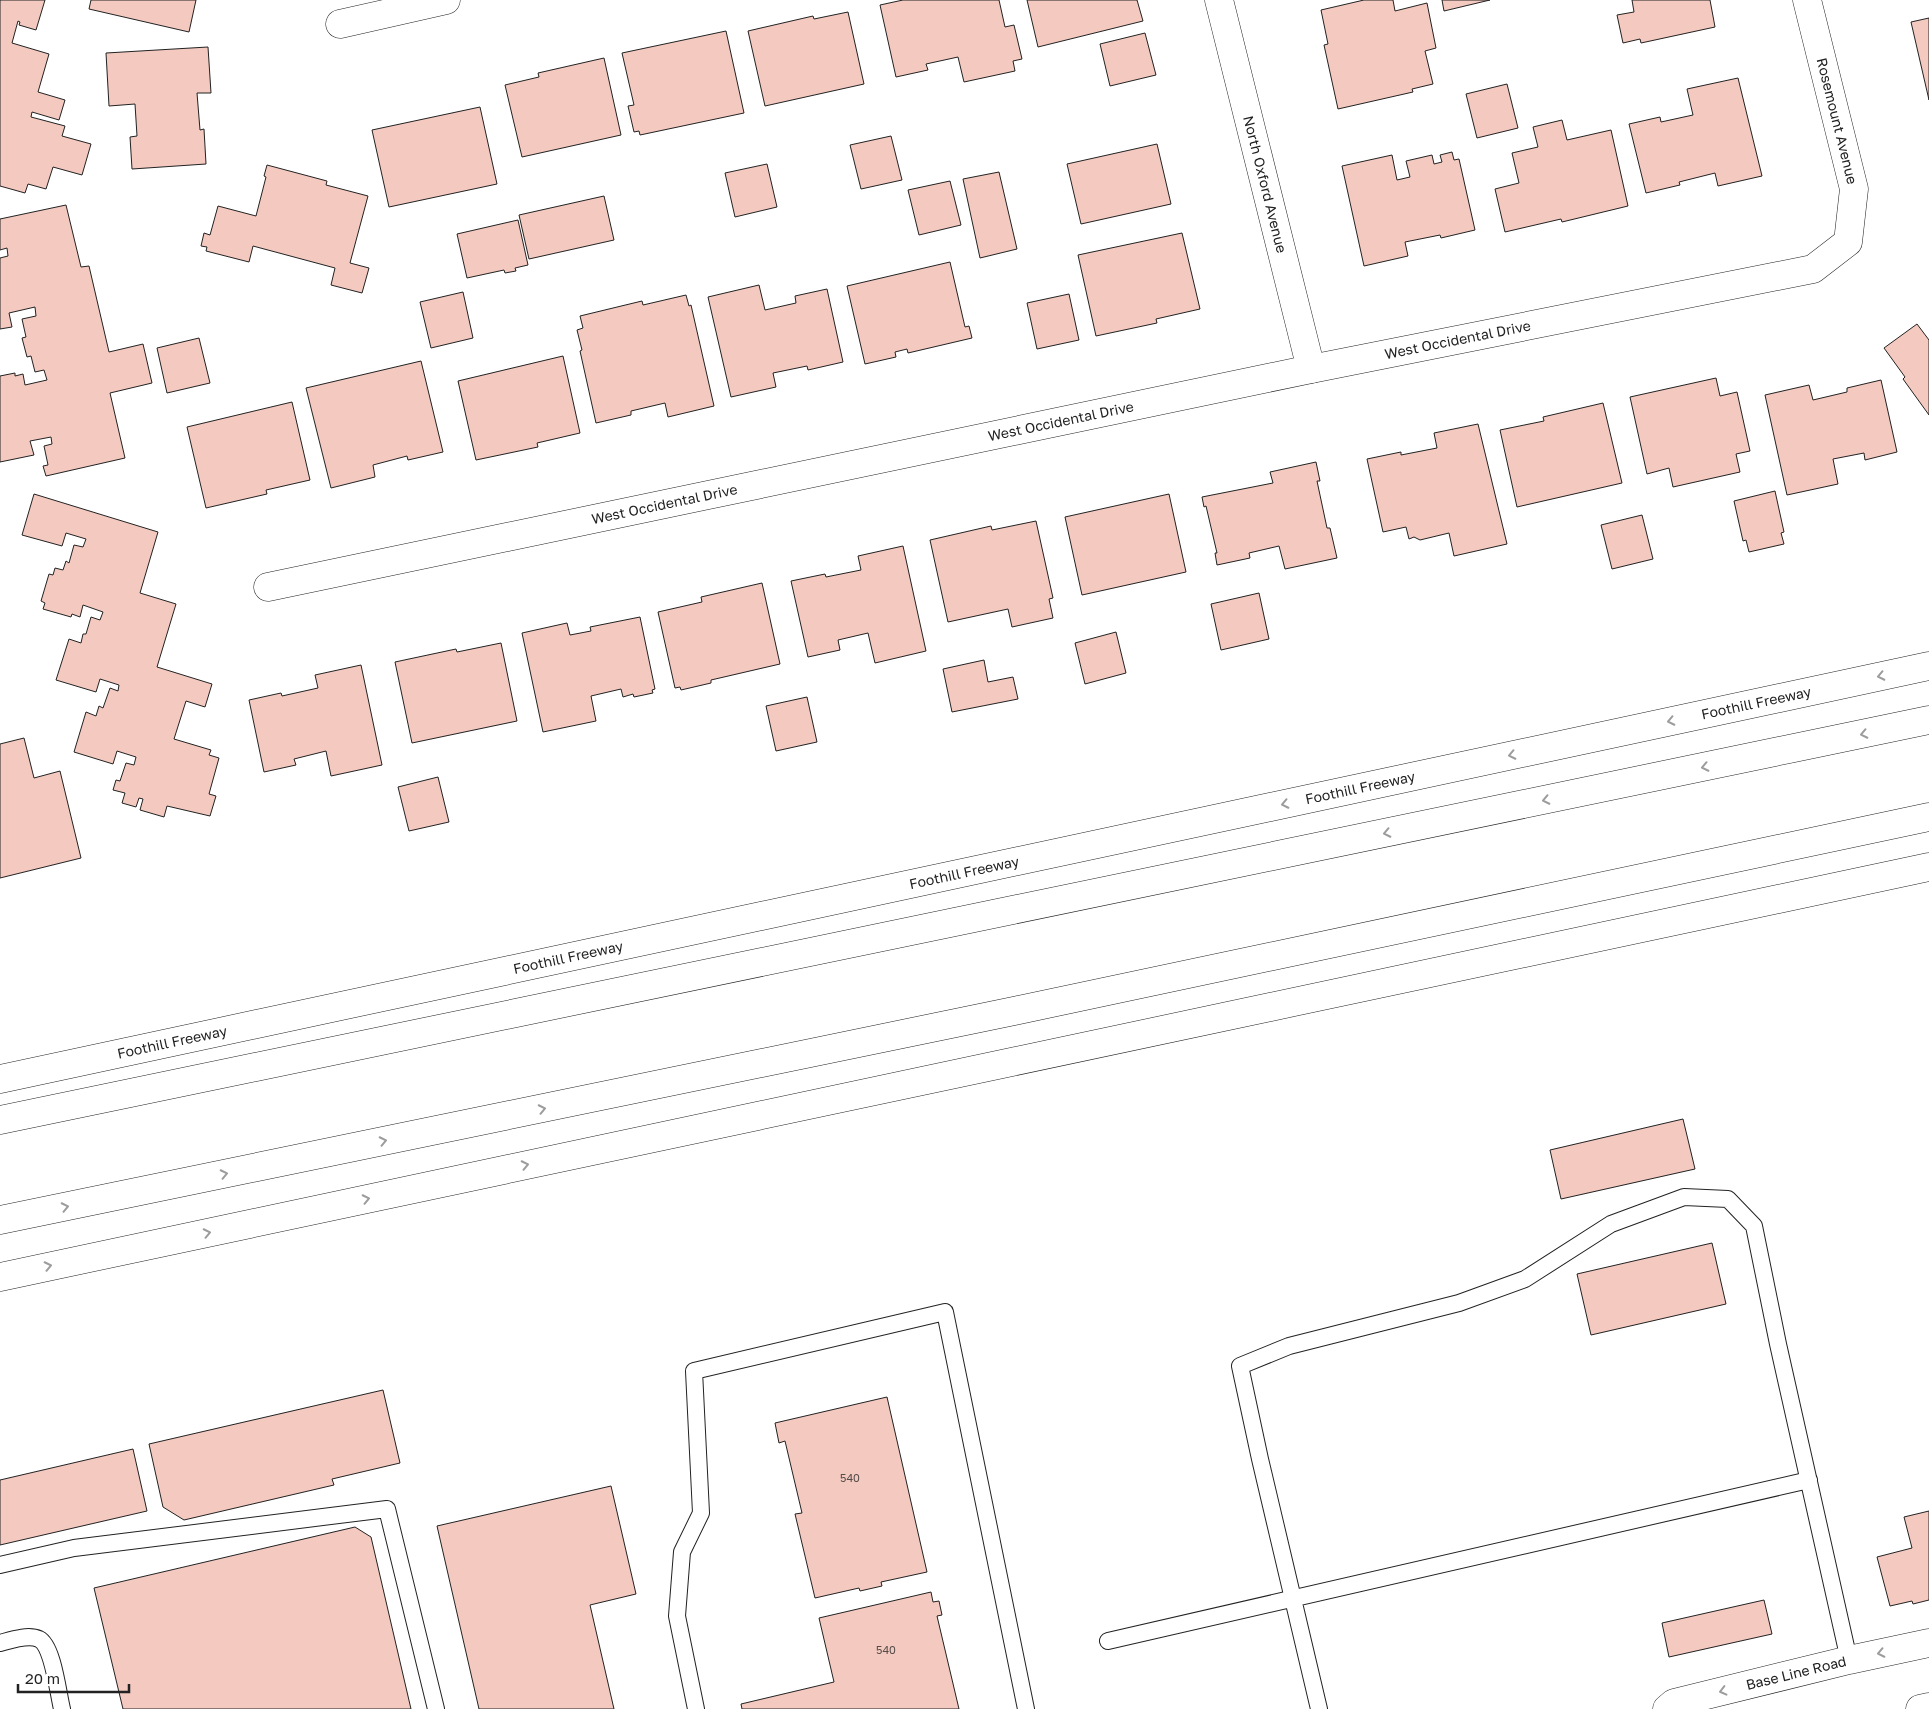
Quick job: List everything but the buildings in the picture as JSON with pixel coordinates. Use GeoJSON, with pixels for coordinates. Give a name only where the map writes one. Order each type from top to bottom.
{"type":"FeatureCollection","features":[{"type":"Feature","properties":{"kind":"main road"},"geometry":{"type":"LineString","coordinates":[[340,24],[446,0]]}},
{"type":"Feature","properties":{"kind":"main road","name":"North Oxford Avenue"},"geometry":{"type":"LineString","coordinates":[[1219,0],[1311,369]]}},
{"type":"Feature","properties":{"kind":"main road","name":"Rosemount Avenue"},"geometry":{"type":"LineString","coordinates":[[1807,0],[1854,189],[1848,242]]}},
{"type":"Feature","properties":{"kind":"main road","name":"West Occidental Drive"},"geometry":{"type":"LineString","coordinates":[[268,587],[1311,369],[1813,269],[1848,242]]}},
{"type":"Feature","properties":{"kind":"main road","name":"Foothill Freeway"},"geometry":{"type":"LineString","coordinates":[[0,1079],[1929,666]]}},
{"type":"Feature","properties":{"kind":"main road"},"geometry":{"type":"LineString","coordinates":[[0,1120],[1929,720]]}},
{"type":"Feature","properties":{"kind":"main road"},"geometry":{"type":"LineString","coordinates":[[0,1220],[995,1015],[1929,817]]}},
{"type":"Feature","properties":{"kind":"main road"},"geometry":{"type":"LineString","coordinates":[[0,1277],[1929,867]]}},
{"type":"Feature","properties":{"kind":"main road","name":"Base Line Road"},"geometry":{"type":"LineString","coordinates":[[1667,1709],[1674,1703],[1849,1660],[1929,1643]]}},
{"type":"Feature","properties":{"kind":"main road"},"geometry":{"type":"LineString","coordinates":[[1920,1709],[1929,1707]]}},
{"type":"Feature","properties":{"kind":"lane"},"geometry":{"type":"LineString","coordinates":[[1319,1709],[1240,1366],[1289,1346],[1459,1303],[1524,1279],[1611,1224],[1684,1198],[1728,1199],[1754,1226],[1849,1660]]}},
{"type":"Feature","properties":{"kind":"lane"},"geometry":{"type":"LineString","coordinates":[[696,1709],[677,1616],[682,1552],[701,1513],[694,1371],[945,1312],[1026,1709]]}},
{"type":"Feature","properties":{"kind":"lane"},"geometry":{"type":"LineString","coordinates":[[1108,1641],[1809,1480]]}},
{"type":"Feature","properties":{"kind":"lane"},"geometry":{"type":"LineString","coordinates":[[0,1565],[74,1548],[387,1509],[436,1709]]}},
{"type":"Feature","properties":{"kind":"lane"},"geometry":{"type":"LineString","coordinates":[[0,1643],[28,1637],[40,1639],[48,1649],[62,1709]]}}]}
